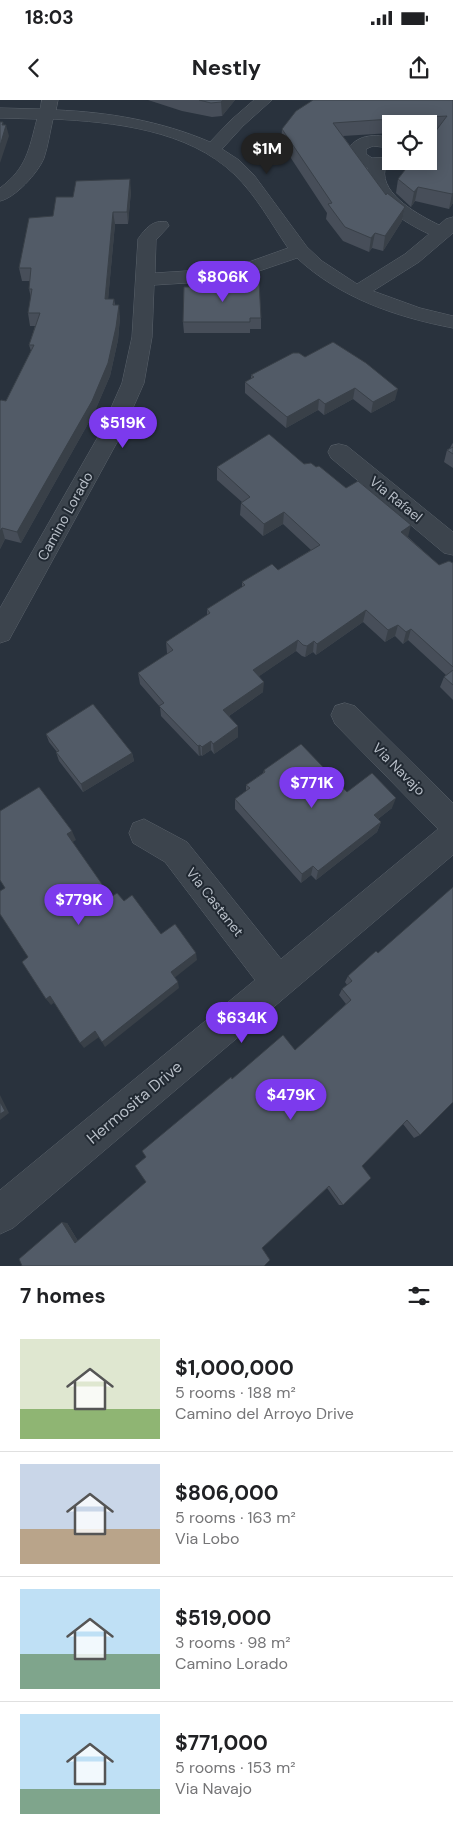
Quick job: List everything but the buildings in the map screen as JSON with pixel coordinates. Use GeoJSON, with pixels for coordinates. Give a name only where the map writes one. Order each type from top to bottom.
{"type":"FeatureCollection","features":[{"type":"Feature","properties":{"kind":"street"},"geometry":{"type":"LineString","coordinates":[[212,150],[237,123],[264,100]]}},
{"type":"Feature","properties":{"kind":"street"},"geometry":{"type":"LineString","coordinates":[[0,196],[16,184],[35,159],[49,107]]}},
{"type":"Feature","properties":{"kind":"street"},"geometry":{"type":"LineString","coordinates":[[0,113],[49,107],[146,125],[172,133],[212,150],[233,164],[254,184],[300,251],[334,278],[395,307],[453,322]]}},
{"type":"Feature","properties":{"kind":"street"},"geometry":{"type":"LineString","coordinates":[[382,142],[373,141],[360,145],[357,148],[358,157],[378,164],[382,163]]}},
{"type":"Feature","properties":{"kind":"street"},"geometry":{"type":"LineString","coordinates":[[378,164],[376,176],[382,191],[398,207],[420,224],[448,228]]}},
{"type":"Feature","properties":{"kind":"street","name":"Camino Lorado"},"geometry":{"type":"LineString","coordinates":[[0,632],[110,435],[133,383],[142,337],[147,238],[160,226]]}},
{"type":"Feature","properties":{"kind":"street"},"geometry":{"type":"LineString","coordinates":[[359,291],[412,258],[448,228]]}},
{"type":"Feature","properties":{"kind":"street"},"geometry":{"type":"LineString","coordinates":[[144,280],[218,275],[252,268],[300,251]]}},
{"type":"Feature","properties":{"kind":"street","name":"Via Rafael"},"geometry":{"type":"LineString","coordinates":[[339,452],[453,546]]}},
{"type":"Feature","properties":{"kind":"street","name":"Via Navajo"},"geometry":{"type":"LineString","coordinates":[[345,715],[453,823]]}},
{"type":"Feature","properties":{"kind":"street","name":"Via Castanet"},"geometry":{"type":"LineString","coordinates":[[144,833],[176,852],[278,982]]}},
{"type":"Feature","properties":{"kind":"street","name":"Hermosita Drive"},"geometry":{"type":"LineString","coordinates":[[0,1215],[453,836]]}}]}
